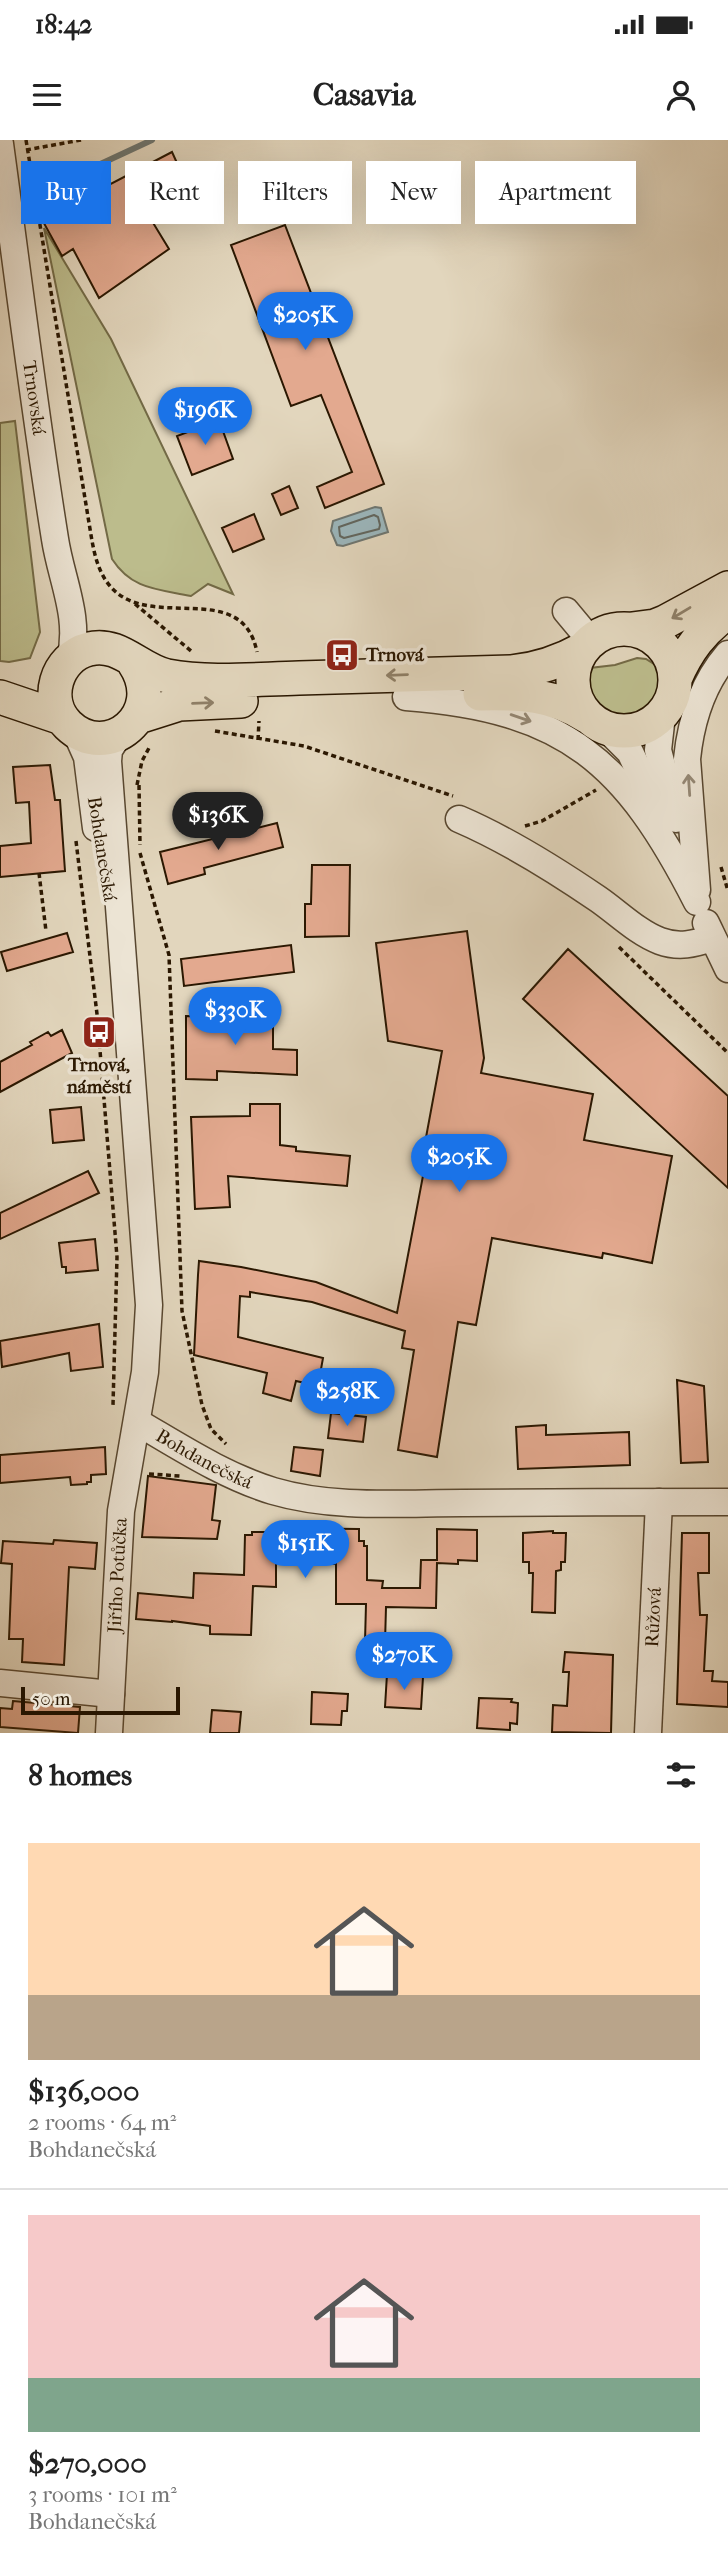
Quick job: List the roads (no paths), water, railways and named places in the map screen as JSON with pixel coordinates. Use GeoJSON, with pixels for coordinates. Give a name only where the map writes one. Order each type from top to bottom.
{"type":"FeatureCollection","features":[{"type":"Feature","properties":{"kind":"main road"},"geometry":{"type":"LineString","coordinates":[[0,690],[21,687],[64,666],[79,652],[103,647],[166,676],[199,680],[484,673],[537,669],[555,663],[610,631],[665,622],[728,588]]}},
{"type":"Feature","properties":{"kind":"main road"},"geometry":{"type":"LineString","coordinates":[[675,680],[694,644],[728,612]]}},
{"type":"Feature","properties":{"kind":"main road"},"geometry":{"type":"LineString","coordinates":[[0,697],[23,702],[97,738],[137,731],[162,708],[195,703],[531,694],[562,702],[618,731],[642,728],[662,715],[674,692],[674,668],[663,647],[644,633],[632,629]]}},
{"type":"Feature","properties":{"kind":"main road"},"geometry":{"type":"LineString","coordinates":[[587,645],[577,659],[573,684],[580,707],[597,722]]}},
{"type":"Feature","properties":{"kind":"main road"},"geometry":{"type":"LineString","coordinates":[[134,663],[144,684],[145,695],[137,731]]}},
{"type":"Feature","properties":{"kind":"main road"},"geometry":{"type":"LineString","coordinates":[[64,666],[55,696],[69,724]]}},
{"type":"Feature","properties":{"kind":"street","name":"Trnovská"},"geometry":{"type":"LineString","coordinates":[[0,144],[55,540],[71,606],[74,636],[64,666]]}},
{"type":"Feature","properties":{"kind":"street","name":"Trnovská"},"geometry":{"type":"LineString","coordinates":[[71,606],[87,632],[103,647]]}},
{"type":"Feature","properties":{"kind":"street"},"geometry":{"type":"LineString","coordinates":[[566,611],[587,645]]}},
{"type":"Feature","properties":{"kind":"street"},"geometry":{"type":"LineString","coordinates":[[697,902],[687,759],[689,740],[703,692],[728,654]]}},
{"type":"Feature","properties":{"kind":"street"},"geometry":{"type":"LineString","coordinates":[[406,696],[440,699],[497,711],[531,722],[573,741],[617,778],[637,803],[675,859],[697,902]]}},
{"type":"Feature","properties":{"kind":"street"},"geometry":{"type":"LineString","coordinates":[[662,715],[658,750],[697,902]]}},
{"type":"Feature","properties":{"kind":"street"},"geometry":{"type":"LineString","coordinates":[[597,722],[629,752],[638,766],[728,969]]}},
{"type":"Feature","properties":{"kind":"street","name":"Bohdanečská"},"geometry":{"type":"LineString","coordinates":[[69,724],[87,757],[99,853],[122,971]]}},
{"type":"Feature","properties":{"kind":"street","name":"Bohdanečská"},"geometry":{"type":"LineString","coordinates":[[137,731],[109,750],[122,971],[149,1292],[148,1341],[137,1422],[201,1460],[238,1478],[276,1492],[307,1498],[377,1503],[728,1502]]}},
{"type":"Feature","properties":{"kind":"street"},"geometry":{"type":"LineString","coordinates":[[459,819],[499,836],[658,941],[688,946],[712,938]]}},
{"type":"Feature","properties":{"kind":"street","name":"Jiřího Potůčka"},"geometry":{"type":"LineString","coordinates":[[109,1733],[121,1511],[137,1422]]}},
{"type":"Feature","properties":{"kind":"street","name":"Růžová"},"geometry":{"type":"LineString","coordinates":[[648,1733],[659,1502]]}},
{"type":"Feature","properties":{"kind":"street"},"geometry":{"type":"LineString","coordinates":[[0,1683],[111,1694]]}},
{"type":"Feature","properties":{"kind":"water"},"geometry":{"type":"Polygon","coordinates":[[[375,507],[381,508],[388,532],[343,546],[337,545],[331,531],[333,521],[375,507]]]}},
{"type":"Feature","properties":{"kind":"waterway"},"geometry":{"type":"LineString","coordinates":[[107,161],[152,140]]}},
{"type":"Feature","properties":{"kind":"place","name":"Trnová"},"geometry":{"type":"Point","coordinates":[342,655]}},
{"type":"Feature","properties":{"kind":"place","name":"Trnová, náměstí"},"geometry":{"type":"Point","coordinates":[99,1032]}}]}
